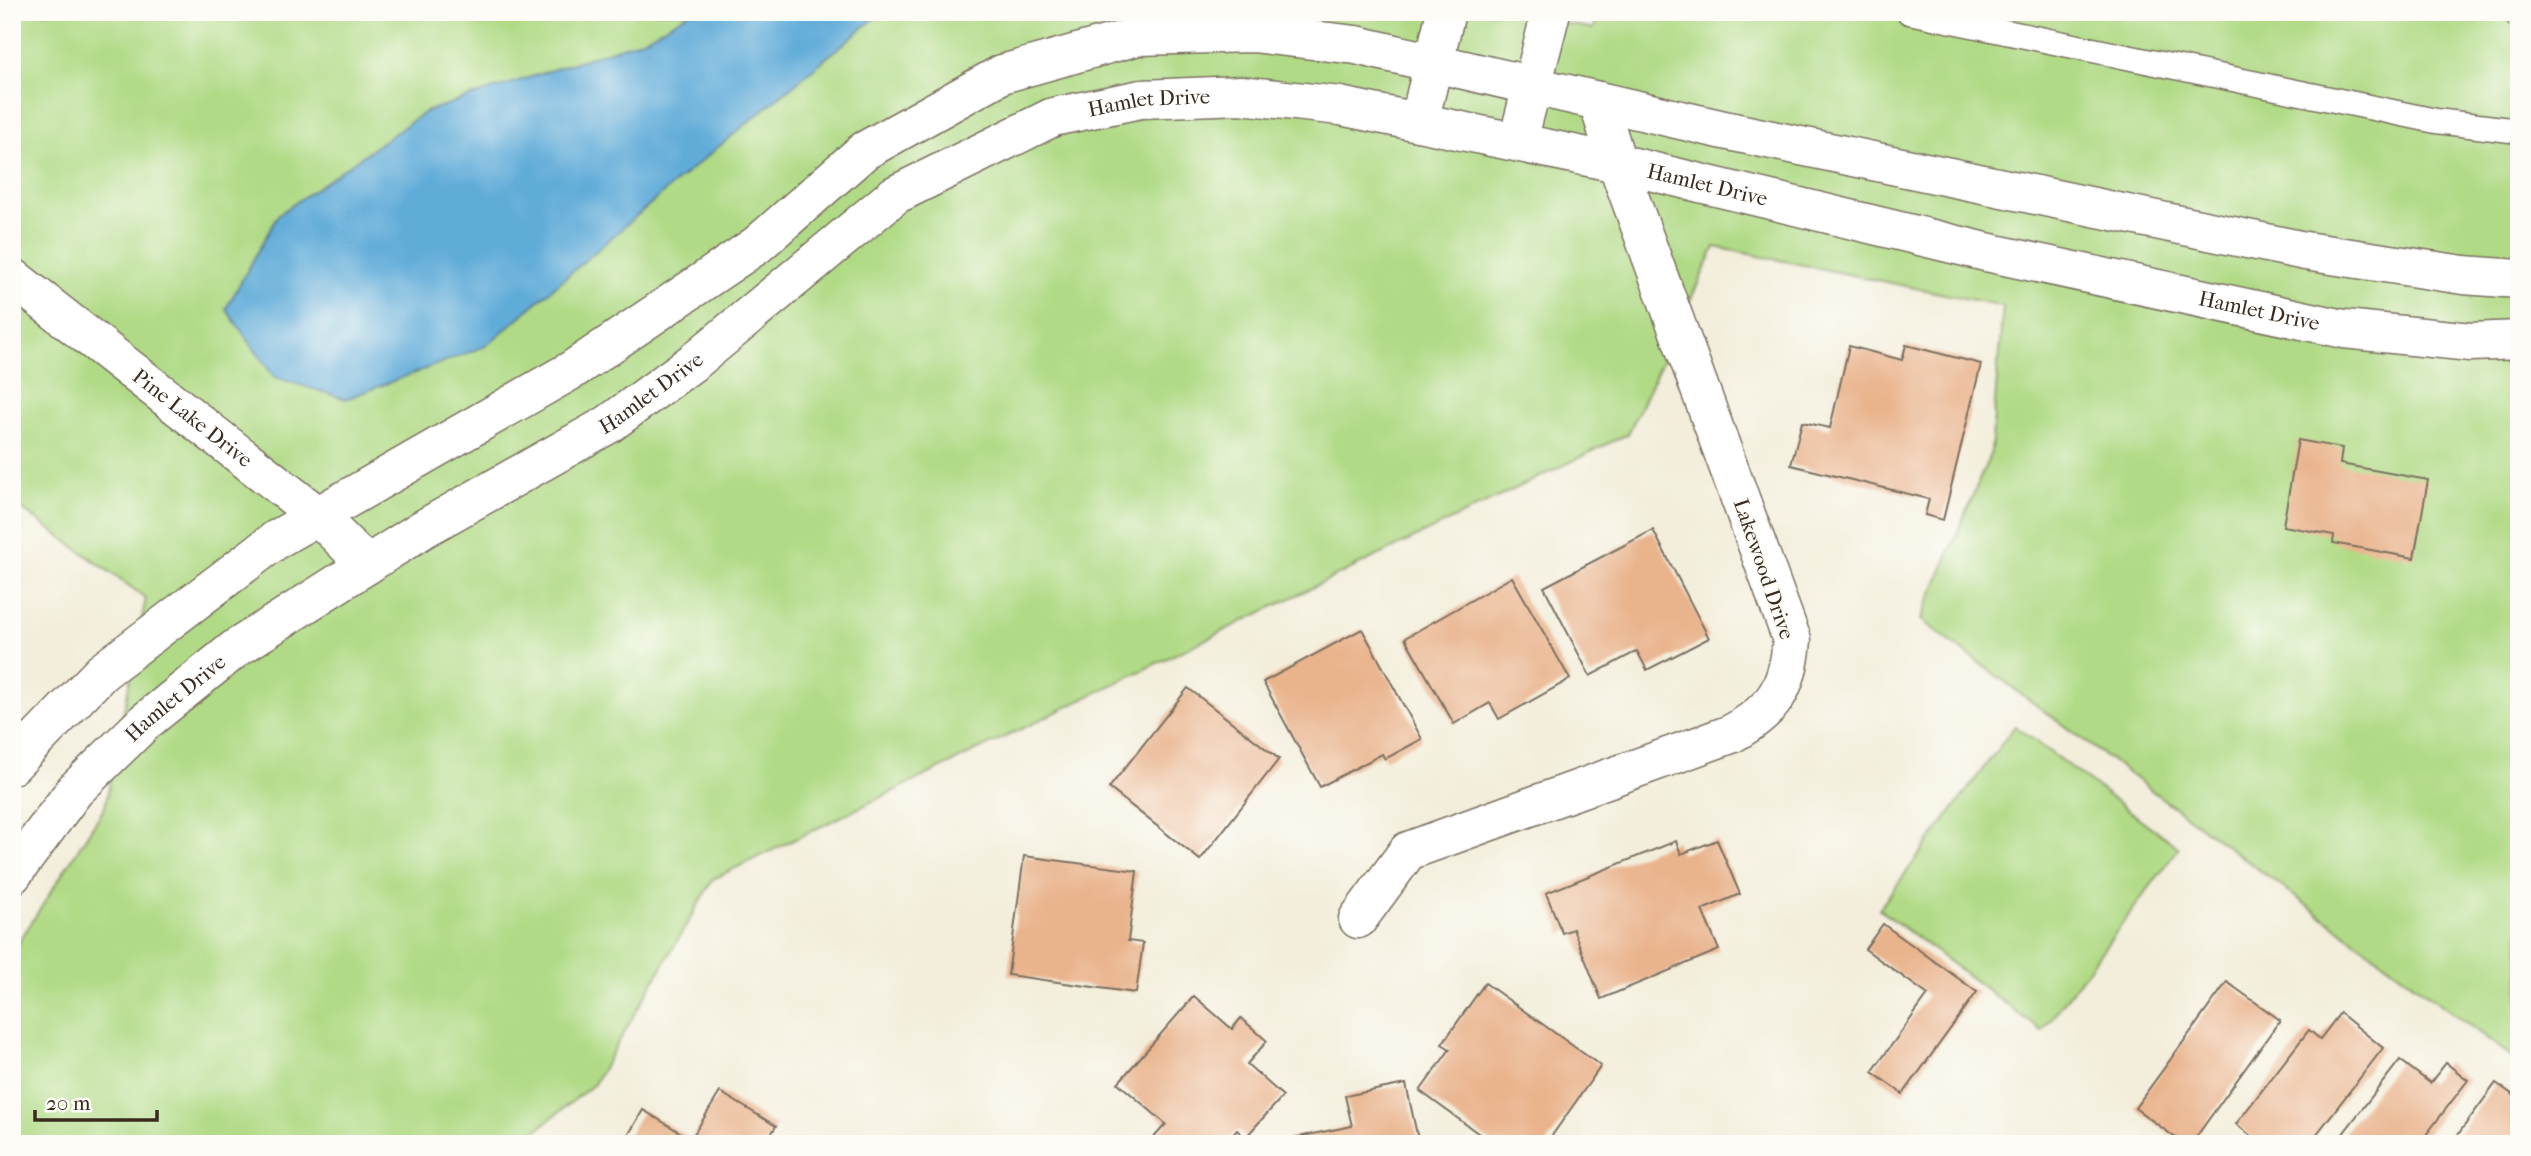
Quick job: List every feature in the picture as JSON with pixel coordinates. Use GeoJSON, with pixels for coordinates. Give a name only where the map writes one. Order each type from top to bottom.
{"type":"FeatureCollection","features":[{"type":"Feature","properties":{"kind":"street"},"geometry":{"type":"LineString","coordinates":[[1419,122],[1431,62],[1446,12]]}},
{"type":"Feature","properties":{"kind":"street"},"geometry":{"type":"LineString","coordinates":[[1518,141],[1535,85],[1551,12]]}},
{"type":"Feature","properties":{"kind":"street"},"geometry":{"type":"LineString","coordinates":[[12,765],[102,672],[277,539],[572,370],[757,245],[864,151],[1002,74],[1138,36],[1253,33],[1356,45],[1598,101],[2305,251],[2463,275],[2519,279]]}},
{"type":"Feature","properties":{"kind":"street","name":"Hamlet Drive"},"geometry":{"type":"LineString","coordinates":[[12,875],[75,790],[146,720],[235,649],[367,565],[609,424],[696,360],[895,195],[1053,117],[1141,99],[1241,95],[1340,106],[1518,141],[1986,252],[2344,329],[2471,342],[2519,340]]}},
{"type":"Feature","properties":{"kind":"street","name":"Lakewood Drive"},"geometry":{"type":"LineString","coordinates":[[1358,919],[1408,851],[1731,734],[1757,720],[1777,697],[1790,670],[1792,640],[1617,163],[1598,101]]}},
{"type":"Feature","properties":{"kind":"street","name":"Pine Lake Drive"},"geometry":{"type":"LineString","coordinates":[[12,277],[317,515],[367,565]]}},
{"type":"Feature","properties":{"kind":"lane"},"geometry":{"type":"LineString","coordinates":[[1909,12],[2436,121],[2519,131]]}},
{"type":"Feature","properties":{"kind":"green space"},"geometry":{"type":"Polygon","coordinates":[[[12,12],[1504,12],[1594,29],[1599,12],[2519,12],[2519,1062],[1921,620],[1991,452],[2003,306],[1715,247],[1628,434],[713,879],[594,1084],[519,1144],[12,1144],[12,953],[105,807],[146,598],[12,502],[12,12]]]}},
{"type":"Feature","properties":{"kind":"green space"},"geometry":{"type":"Polygon","coordinates":[[[2015,726],[2179,848],[2042,1031],[1879,909],[2015,726]]]}},
{"type":"Feature","properties":{"kind":"water"},"geometry":{"type":"Polygon","coordinates":[[[691,12],[882,12],[677,181],[486,346],[346,399],[274,377],[226,309],[278,215],[425,112],[642,40],[691,12]]]}},
{"type":"Feature","properties":{"kind":"building"},"geometry":{"type":"Polygon","coordinates":[[[1906,345],[1981,364],[1943,520],[1925,515],[1929,499],[1791,465],[1802,422],[1830,428],[1849,346],[1902,360],[1906,345]]]}},
{"type":"Feature","properties":{"kind":"building"},"geometry":{"type":"Polygon","coordinates":[[[2298,440],[2342,448],[2340,464],[2428,480],[2414,558],[2333,543],[2334,535],[2283,526],[2298,440]]]}},
{"type":"Feature","properties":{"kind":"building"},"geometry":{"type":"Polygon","coordinates":[[[1653,530],[1709,638],[1647,670],[1637,651],[1590,676],[1544,587],[1653,530]]]}},
{"type":"Feature","properties":{"kind":"building"},"geometry":{"type":"Polygon","coordinates":[[[1512,577],[1570,679],[1499,719],[1490,703],[1454,724],[1405,638],[1512,577]]]}},
{"type":"Feature","properties":{"kind":"building"},"geometry":{"type":"Polygon","coordinates":[[[1362,629],[1422,739],[1385,759],[1382,754],[1320,787],[1263,682],[1362,629]]]}},
{"type":"Feature","properties":{"kind":"building"},"geometry":{"type":"Polygon","coordinates":[[[1188,688],[1279,759],[1200,860],[1109,788],[1188,688]]]}},
{"type":"Feature","properties":{"kind":"building"},"geometry":{"type":"Polygon","coordinates":[[[1717,840],[1740,894],[1702,910],[1719,950],[1601,999],[1573,929],[1562,933],[1546,893],[1676,841],[1681,854],[1717,840]]]}},
{"type":"Feature","properties":{"kind":"building"},"geometry":{"type":"Polygon","coordinates":[[[1024,856],[1137,871],[1128,941],[1143,943],[1136,993],[1008,975],[1024,856]]]}},
{"type":"Feature","properties":{"kind":"building"},"geometry":{"type":"Polygon","coordinates":[[[1883,924],[1977,992],[1903,1094],[1872,1072],[1928,995],[1865,949],[1883,924]]]}},
{"type":"Feature","properties":{"kind":"building"},"geometry":{"type":"Polygon","coordinates":[[[2227,982],[2280,1020],[2191,1144],[2184,1144],[2135,1108],[2227,982]]]}},
{"type":"Feature","properties":{"kind":"building"},"geometry":{"type":"Polygon","coordinates":[[[1485,983],[1601,1066],[1546,1144],[1493,1144],[1420,1091],[1450,1049],[1442,1044],[1485,983]]]}},
{"type":"Feature","properties":{"kind":"building"},"geometry":{"type":"Polygon","coordinates":[[[1194,996],[1232,1029],[1241,1018],[1267,1041],[1247,1064],[1283,1096],[1245,1138],[1237,1130],[1225,1144],[1148,1144],[1166,1124],[1118,1083],[1194,996]]]}},
{"type":"Feature","properties":{"kind":"building"},"geometry":{"type":"Polygon","coordinates":[[[2340,1013],[2383,1048],[2309,1144],[2261,1144],[2236,1124],[2309,1030],[2320,1039],[2340,1013]]]}},
{"type":"Feature","properties":{"kind":"building"},"geometry":{"type":"Polygon","coordinates":[[[2400,1060],[2430,1083],[2446,1063],[2468,1080],[2419,1144],[2335,1144],[2400,1060]]]}},
{"type":"Feature","properties":{"kind":"building"},"geometry":{"type":"Polygon","coordinates":[[[2496,1083],[2519,1099],[2519,1144],[2451,1144],[2496,1083]]]}},
{"type":"Feature","properties":{"kind":"building"},"geometry":{"type":"Polygon","coordinates":[[[1406,1084],[1419,1144],[1289,1144],[1288,1139],[1352,1126],[1345,1096],[1406,1084]]]}},
{"type":"Feature","properties":{"kind":"building"},"geometry":{"type":"Polygon","coordinates":[[[720,1092],[776,1126],[765,1144],[623,1144],[643,1110],[691,1139],[720,1092]]]}}]}
